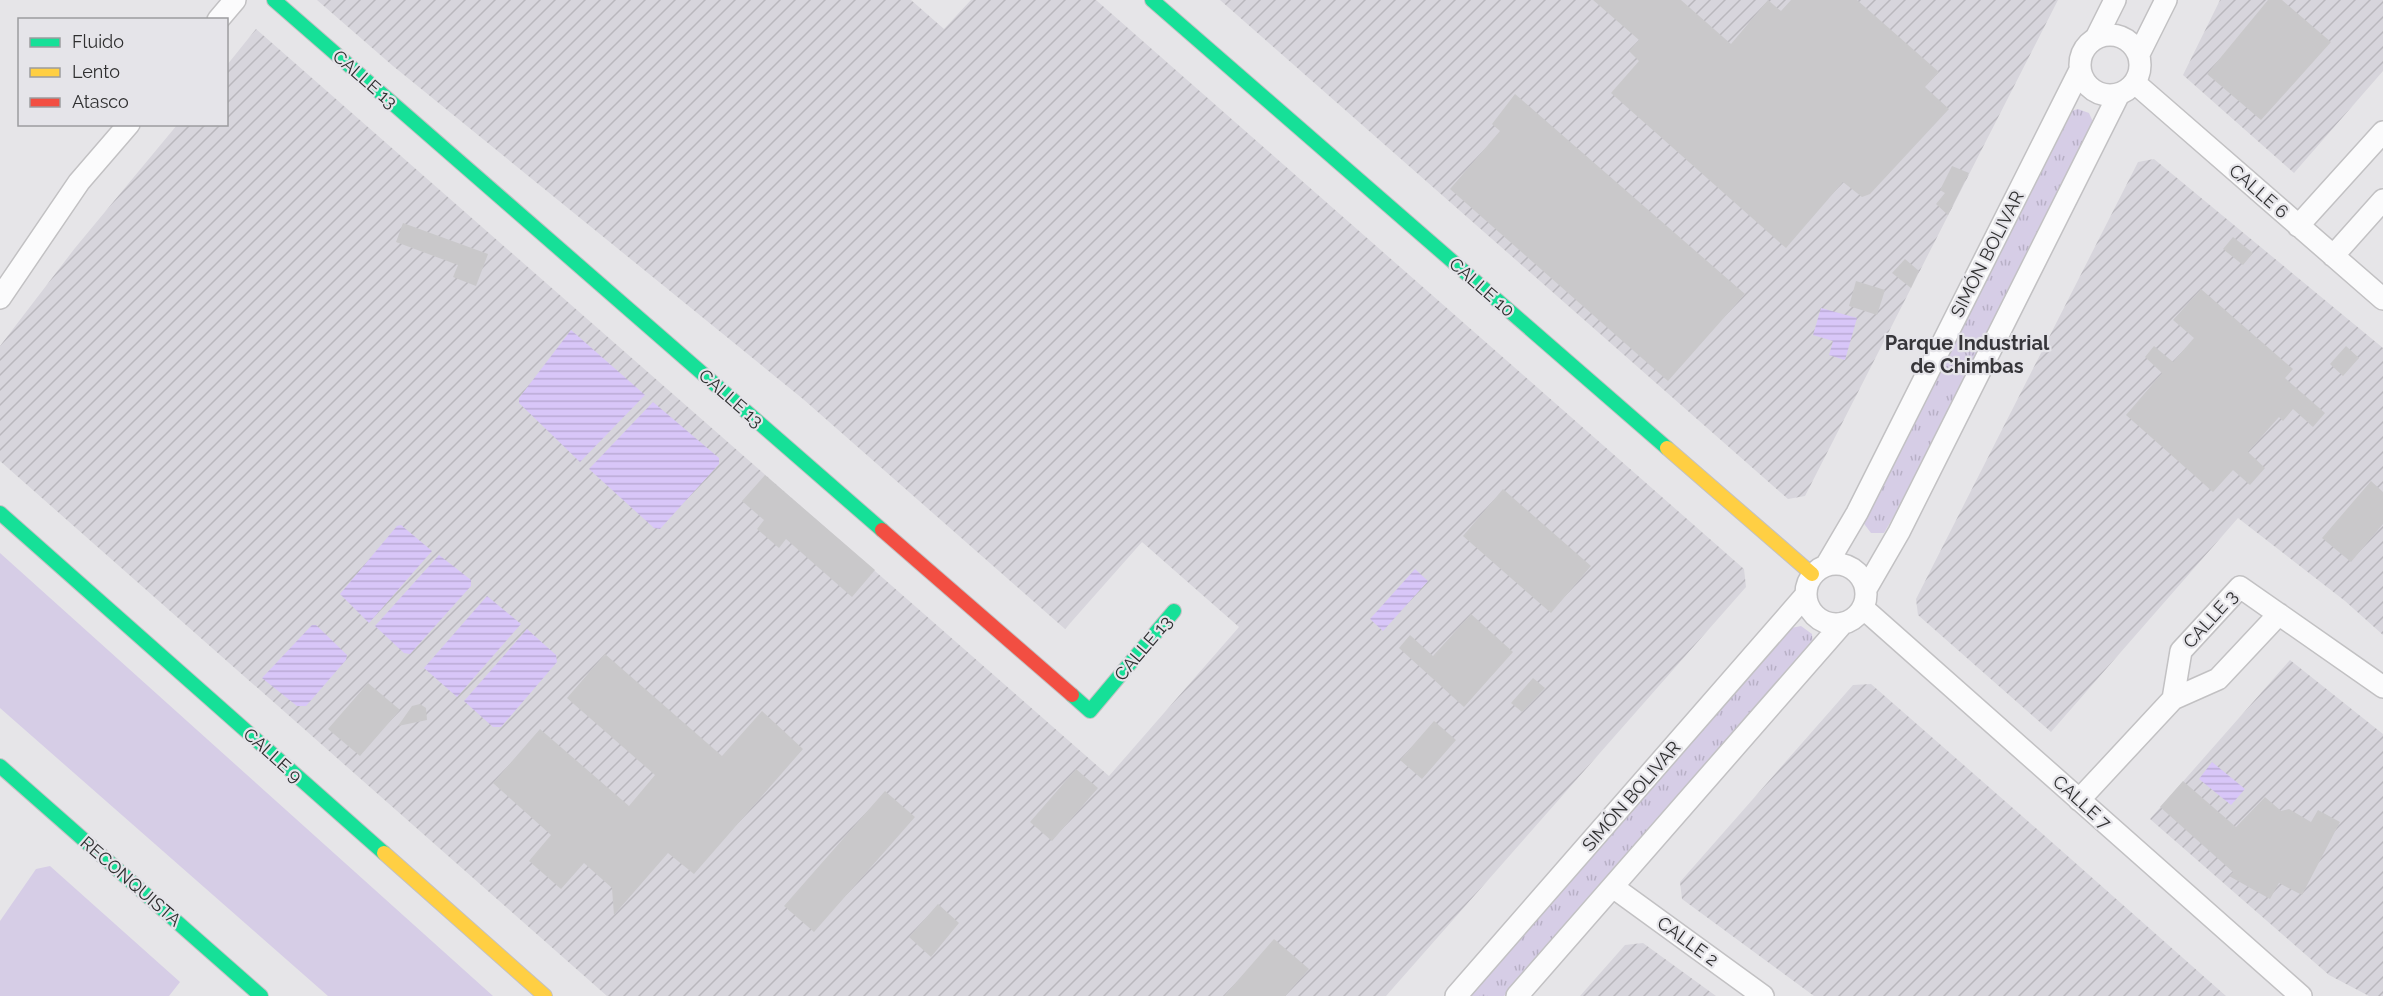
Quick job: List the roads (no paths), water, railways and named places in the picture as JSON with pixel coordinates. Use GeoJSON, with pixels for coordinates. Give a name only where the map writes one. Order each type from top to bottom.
{"type":"FeatureCollection","features":[{"type":"Feature","properties":{"kind":"street"},"geometry":{"type":"LineString","coordinates":[[220,18],[235,0]]}},
{"type":"Feature","properties":{"kind":"street","name":"CALLE 13"},"geometry":{"type":"LineString","coordinates":[[274,0],[1090,711],[1174,611]]}},
{"type":"Feature","properties":{"kind":"street","name":"CALLE 10"},"geometry":{"type":"LineString","coordinates":[[1152,0],[1819,569]]}},
{"type":"Feature","properties":{"kind":"street"},"geometry":{"type":"LineString","coordinates":[[2115,0],[2096,38],[2081,55],[2080,70],[2087,85],[2094,91],[2110,95],[2127,88]]}},
{"type":"Feature","properties":{"kind":"street"},"geometry":{"type":"LineString","coordinates":[[1516,996],[1844,623],[1851,620],[1899,532],[2127,88],[2140,69],[2139,54],[2166,0]]}},
{"type":"Feature","properties":{"kind":"street"},"geometry":{"type":"LineString","coordinates":[[2096,38],[2112,34],[2121,37],[2128,40],[2139,54]]}},
{"type":"Feature","properties":{"kind":"street","name":"SIMÓN BOLIVAR"},"geometry":{"type":"LineString","coordinates":[[1819,569],[1863,502],[2080,70]]}},
{"type":"Feature","properties":{"kind":"street","name":"CALLE 6"},"geometry":{"type":"LineString","coordinates":[[2127,88],[2298,226],[2383,299]]}},
{"type":"Feature","properties":{"kind":"street"},"geometry":{"type":"LineString","coordinates":[[0,298],[79,182],[127,126]]}},
{"type":"Feature","properties":{"kind":"street"},"geometry":{"type":"LineString","coordinates":[[2298,226],[2383,132]]}},
{"type":"Feature","properties":{"kind":"street"},"geometry":{"type":"LineString","coordinates":[[2333,256],[2383,200]]}},
{"type":"Feature","properties":{"kind":"street","name":"CALLE 9"},"geometry":{"type":"LineString","coordinates":[[0,513],[545,996]]}},
{"type":"Feature","properties":{"kind":"street"},"geometry":{"type":"LineString","coordinates":[[1844,623],[1822,621],[1814,615],[1805,596],[1806,585],[1819,569],[1837,563],[1856,571],[1864,598]]}},
{"type":"Feature","properties":{"kind":"street","name":"CALLE 3"},"geometry":{"type":"LineString","coordinates":[[2173,699],[2181,651],[2240,586],[2383,687]]}},
{"type":"Feature","properties":{"kind":"street","name":"SIMÓN BOLIVAR"},"geometry":{"type":"LineString","coordinates":[[1456,996],[1805,596]]}},
{"type":"Feature","properties":{"kind":"street","name":"CALLE 7"},"geometry":{"type":"LineString","coordinates":[[1864,598],[2079,800],[2301,996]]}},
{"type":"Feature","properties":{"kind":"street"},"geometry":{"type":"LineString","coordinates":[[2079,800],[2173,699],[2218,679],[2279,614]]}},
{"type":"Feature","properties":{"kind":"street","name":"RECONQUISTA"},"geometry":{"type":"LineString","coordinates":[[0,766],[261,996]]}},
{"type":"Feature","properties":{"kind":"street","name":"CALLE 2"},"geometry":{"type":"LineString","coordinates":[[1613,887],[1763,996]]}},
{"type":"Feature","properties":{"kind":"district","name":"Parque Industrial de Chimbas"},"geometry":{"type":"Point","coordinates":[1967,354]}}]}
